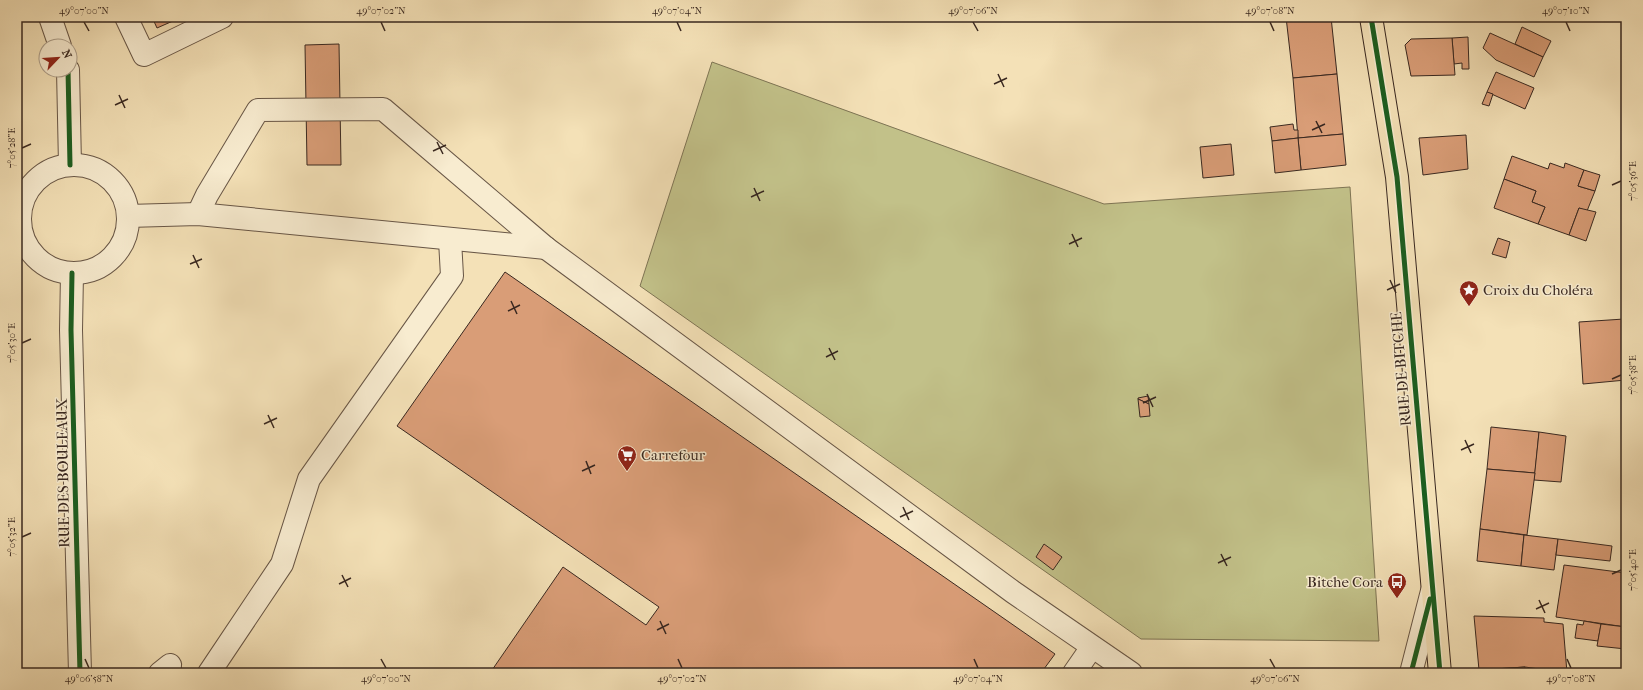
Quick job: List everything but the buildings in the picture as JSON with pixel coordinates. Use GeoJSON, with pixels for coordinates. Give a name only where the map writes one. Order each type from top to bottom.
{"type":"FeatureCollection","features":[{"type":"Feature","properties":{"kind":"main road","name":"RUE DE BITCHE"},"geometry":{"type":"LineString","coordinates":[[1371,17],[1398,177],[1440,673]]}},
{"type":"Feature","properties":{"kind":"street"},"geometry":{"type":"LineString","coordinates":[[50,17],[57,38]]}},
{"type":"Feature","properties":{"kind":"street"},"geometry":{"type":"LineString","coordinates":[[126,17],[144,55],[222,17]]}},
{"type":"Feature","properties":{"kind":"street"},"geometry":{"type":"LineString","coordinates":[[68,78],[70,166]]}},
{"type":"Feature","properties":{"kind":"street"},"geometry":{"type":"LineString","coordinates":[[198,214],[258,110],[383,109],[546,248],[1013,592],[1131,673]]}},
{"type":"Feature","properties":{"kind":"street"},"geometry":{"type":"LineString","coordinates":[[70,166],[94,168],[108,176],[119,188],[126,202],[128,216],[126,235],[119,249],[107,262],[93,270],[72,273],[59,271],[42,262],[30,249],[22,232],[19,214],[24,198],[33,184],[53,169],[70,166]]}},
{"type":"Feature","properties":{"kind":"street"},"geometry":{"type":"LineString","coordinates":[[128,216],[198,214],[450,240],[546,248]]}},
{"type":"Feature","properties":{"kind":"street"},"geometry":{"type":"LineString","coordinates":[[208,673],[282,564],[309,479],[452,276],[450,240]]}},
{"type":"Feature","properties":{"kind":"street","name":"RUE DES BOULEAUX"},"geometry":{"type":"LineString","coordinates":[[72,273],[71,330],[80,673]]}},
{"type":"Feature","properties":{"kind":"street"},"geometry":{"type":"LineString","coordinates":[[1411,673],[1432,592]]}},
{"type":"Feature","properties":{"kind":"street"},"geometry":{"type":"LineString","coordinates":[[1074,673],[1092,647]]}},
{"type":"Feature","properties":{"kind":"street"},"geometry":{"type":"LineString","coordinates":[[160,673],[170,665],[166,673]]}},
{"type":"Feature","properties":{"kind":"shaded area"},"geometry":{"type":"Polygon","coordinates":[[[712,62],[1104,204],[1350,187],[1379,641],[1141,639],[640,286],[712,62]]]}},
{"type":"Feature","properties":{"kind":"cycle path"},"geometry":{"type":"LineString","coordinates":[[1371,17],[1397,177],[1440,673]]}},
{"type":"Feature","properties":{"kind":"cycle path"},"geometry":{"type":"LineString","coordinates":[[68,78],[70,165]]}},
{"type":"Feature","properties":{"kind":"cycle path"},"geometry":{"type":"LineString","coordinates":[[72,273],[71,330],[80,673]]}},
{"type":"Feature","properties":{"kind":"cycle path"},"geometry":{"type":"LineString","coordinates":[[1411,673],[1430,599]]}},
{"type":"Feature","properties":{"kind":"place","name":"Croix du Choléra"},"geometry":{"type":"Point","coordinates":[1469,307]}},
{"type":"Feature","properties":{"kind":"place","name":"Carrefour"},"geometry":{"type":"Point","coordinates":[627,472]}},
{"type":"Feature","properties":{"kind":"place","name":"Bitche Cora"},"geometry":{"type":"Point","coordinates":[1397,599]}}]}
